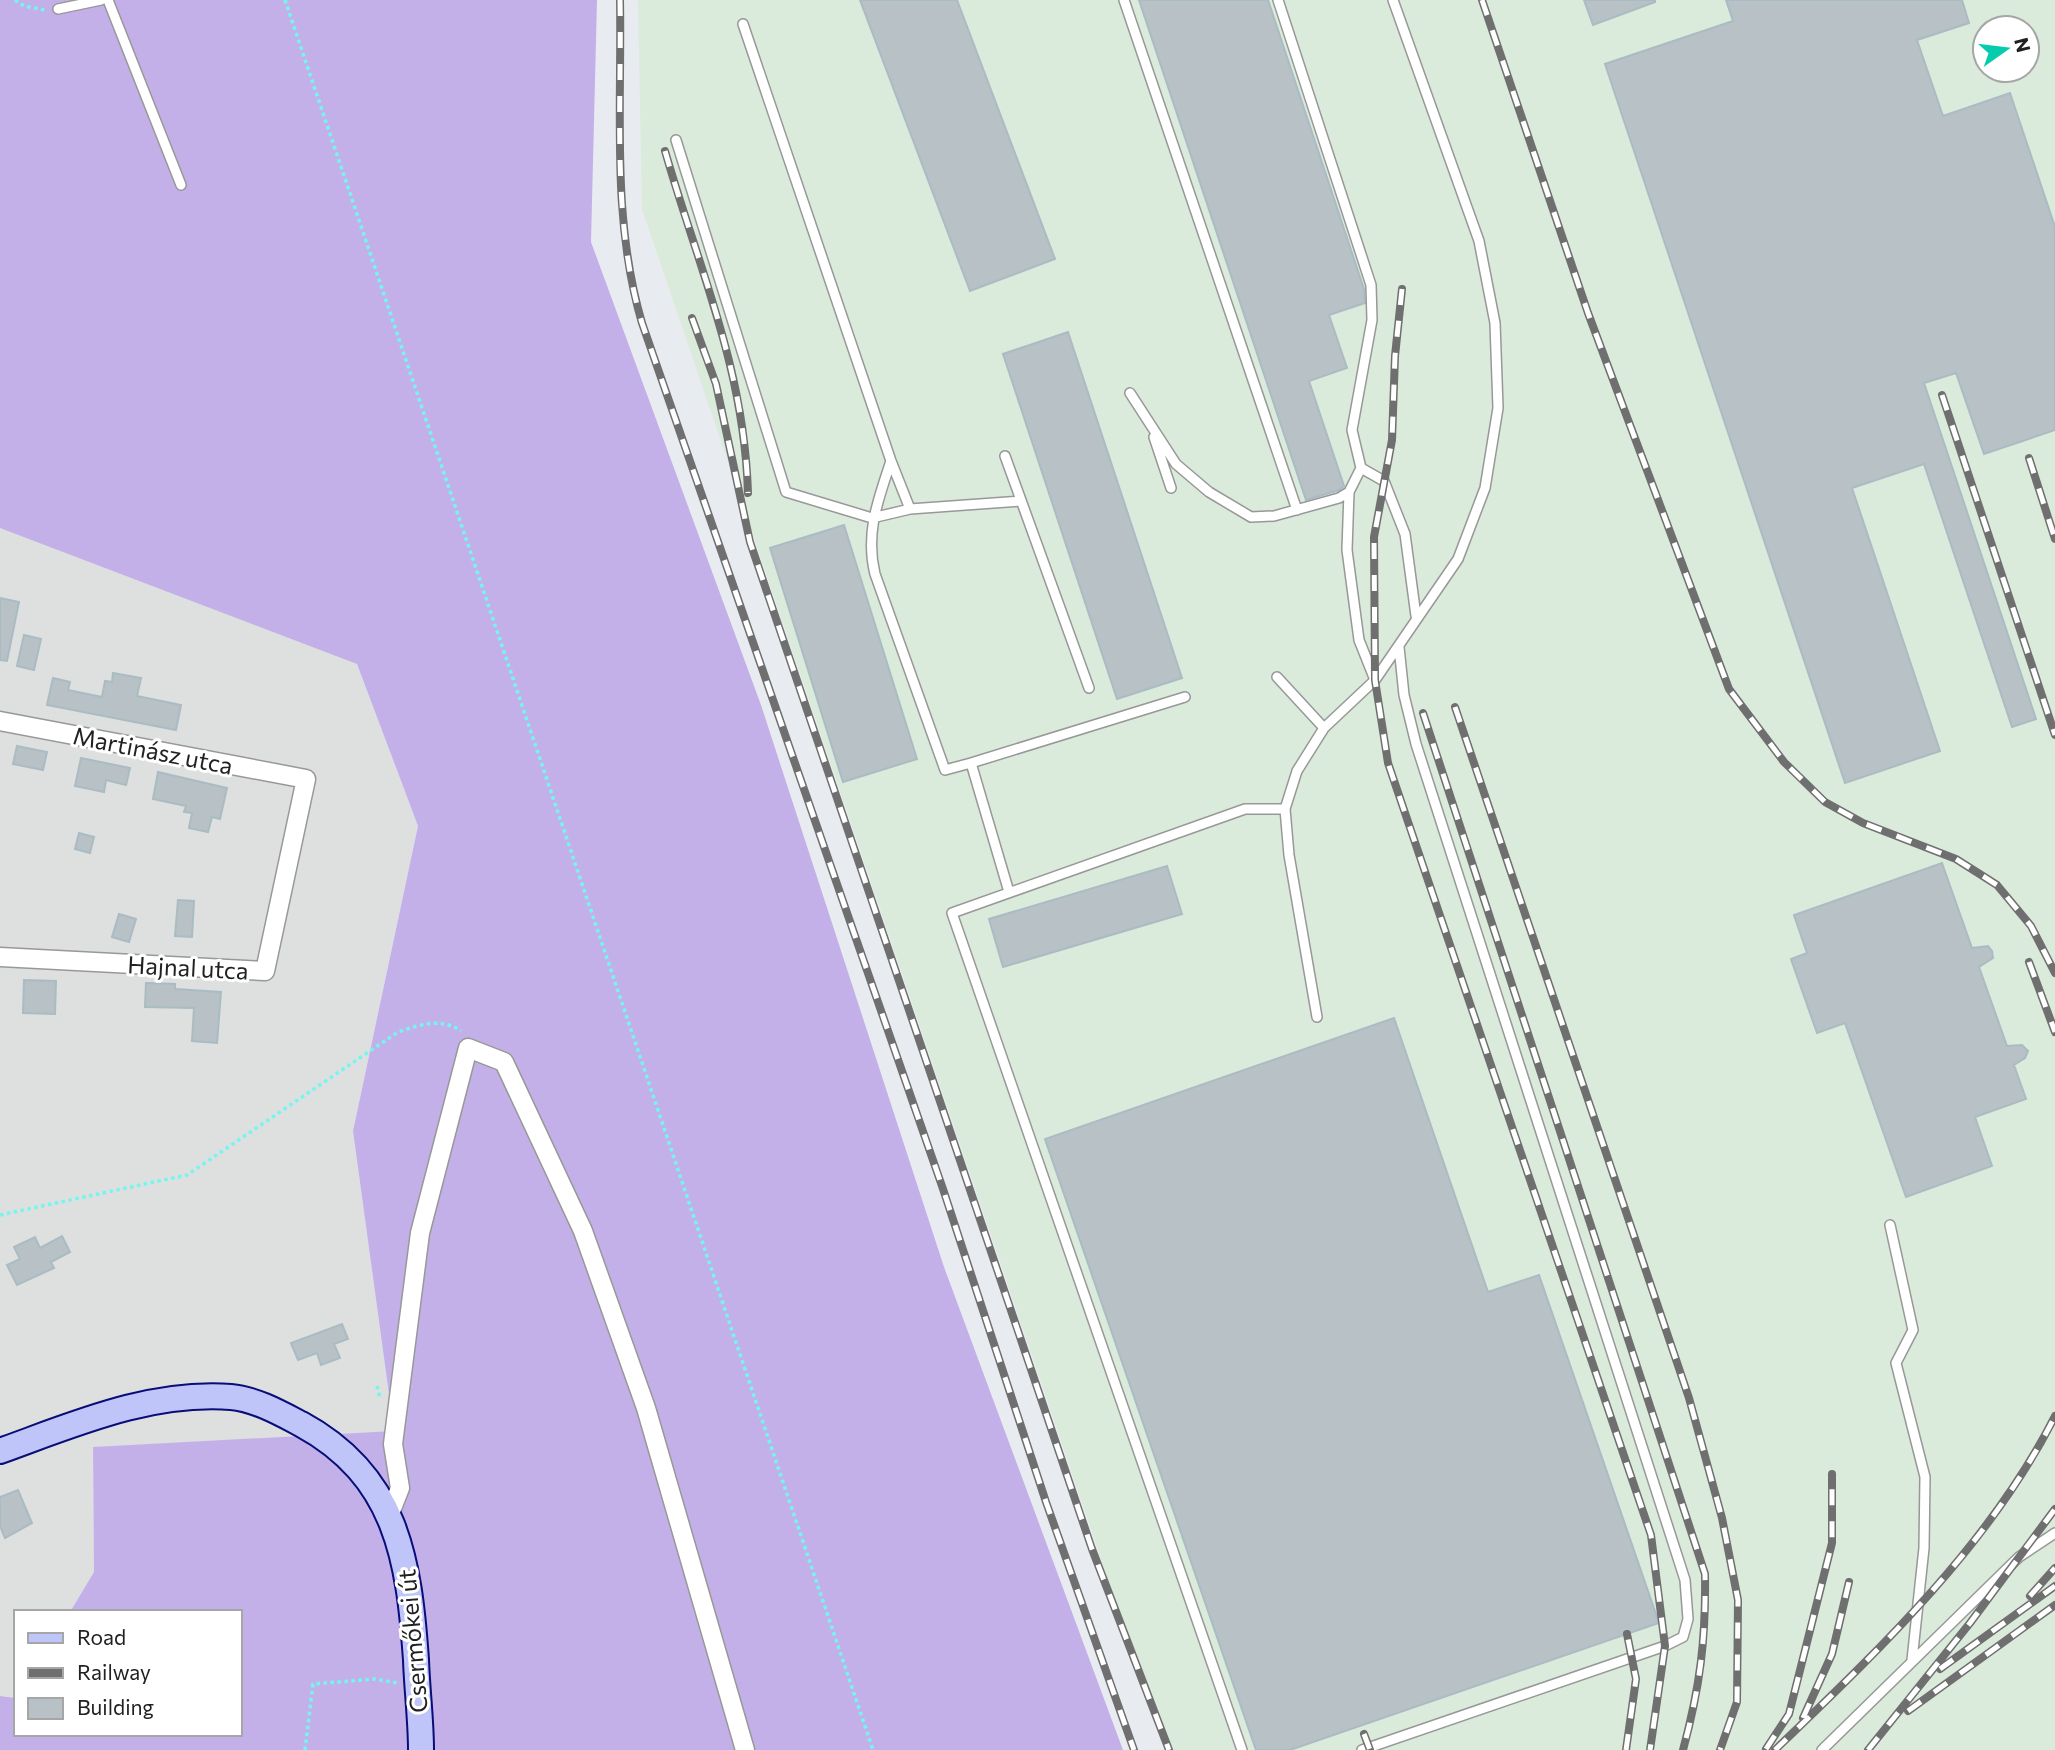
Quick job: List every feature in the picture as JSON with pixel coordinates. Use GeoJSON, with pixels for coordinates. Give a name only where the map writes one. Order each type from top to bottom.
{"type":"FeatureCollection","features":[{"type":"Feature","properties":{"kind":"main road","name":"Csermőkei út"},"geometry":{"type":"LineString","coordinates":[[0,1451],[127,1406],[179,1398],[233,1397],[282,1414],[328,1441],[361,1473],[389,1516],[408,1573],[421,1750]]}},
{"type":"Feature","properties":{"kind":"street","name":"Martinász utca"},"geometry":{"type":"LineString","coordinates":[[0,721],[306,779]]}},
{"type":"Feature","properties":{"kind":"street","name":"Hajnal utca"},"geometry":{"type":"LineString","coordinates":[[0,957],[265,971],[306,779]]}},
{"type":"Feature","properties":{"kind":"street"},"geometry":{"type":"LineString","coordinates":[[389,1516],[400,1488],[393,1444],[420,1233],[468,1048],[504,1062],[583,1231],[646,1408],[746,1750]]}},
{"type":"Feature","properties":{"kind":"lane"},"geometry":{"type":"LineString","coordinates":[[58,9],[101,0]]}},
{"type":"Feature","properties":{"kind":"lane"},"geometry":{"type":"LineString","coordinates":[[108,0],[181,185]]}},
{"type":"Feature","properties":{"kind":"lane"},"geometry":{"type":"LineString","coordinates":[[1124,0],[1297,510]]}},
{"type":"Feature","properties":{"kind":"lane"},"geometry":{"type":"LineString","coordinates":[[1279,0],[1371,285],[1372,320],[1352,429],[1361,468],[1349,492],[1347,550],[1359,640],[1375,680]]}},
{"type":"Feature","properties":{"kind":"lane"},"geometry":{"type":"LineString","coordinates":[[1317,1017],[1289,855],[1285,809],[1297,771],[1324,728],[1375,680],[1399,647],[1416,616],[1458,559],[1485,488],[1498,408],[1495,323],[1479,241],[1393,0]]}},
{"type":"Feature","properties":{"kind":"lane"},"geometry":{"type":"LineString","coordinates":[[743,23],[891,461],[910,509]]}},
{"type":"Feature","properties":{"kind":"lane"},"geometry":{"type":"LineString","coordinates":[[676,140],[786,492],[872,518],[910,509],[1021,500]]}},
{"type":"Feature","properties":{"kind":"lane"},"geometry":{"type":"LineString","coordinates":[[1130,393],[1176,464],[1209,492],[1251,516],[1274,516],[1349,492]]}},
{"type":"Feature","properties":{"kind":"lane"},"geometry":{"type":"LineString","coordinates":[[1149,422],[1171,488]]}},
{"type":"Feature","properties":{"kind":"lane"},"geometry":{"type":"LineString","coordinates":[[1005,456],[1089,688]]}},
{"type":"Feature","properties":{"kind":"lane"},"geometry":{"type":"LineString","coordinates":[[891,461],[872,518],[870,552],[875,574],[945,770],[1185,697]]}},
{"type":"Feature","properties":{"kind":"lane"},"geometry":{"type":"LineString","coordinates":[[1361,468],[1384,481],[1405,534],[1416,616]]}},
{"type":"Feature","properties":{"kind":"lane"},"geometry":{"type":"LineString","coordinates":[[1362,1750],[1665,1646],[1683,1637],[1688,1619],[1685,1580],[1416,744],[1404,695],[1399,647]]}},
{"type":"Feature","properties":{"kind":"lane"},"geometry":{"type":"LineString","coordinates":[[1277,677],[1324,728]]}},
{"type":"Feature","properties":{"kind":"lane"},"geometry":{"type":"LineString","coordinates":[[971,763],[1009,892]]}},
{"type":"Feature","properties":{"kind":"lane"},"geometry":{"type":"LineString","coordinates":[[1242,1750],[952,913],[1245,808],[1285,809]]}},
{"type":"Feature","properties":{"kind":"lane"},"geometry":{"type":"LineString","coordinates":[[1891,1225],[1913,1330],[1896,1363],[1925,1477],[1924,1548],[1913,1660]]}},
{"type":"Feature","properties":{"kind":"lane"},"geometry":{"type":"LineString","coordinates":[[1822,1750],[2020,1557],[2055,1533]]}},
{"type":"Feature","properties":{"kind":"path"},"geometry":{"type":"LineString","coordinates":[[15,0],[24,6],[41,10],[58,9]]}},
{"type":"Feature","properties":{"kind":"path"},"geometry":{"type":"LineString","coordinates":[[285,0],[873,1750]]}},
{"type":"Feature","properties":{"kind":"path"},"geometry":{"type":"LineString","coordinates":[[0,1215],[187,1175],[398,1032],[426,1023],[453,1026],[461,1031],[468,1048]]}},
{"type":"Feature","properties":{"kind":"path"},"geometry":{"type":"LineString","coordinates":[[305,1750],[313,1684],[375,1679],[417,1687]]}},
{"type":"Feature","properties":{"kind":"shaded area"},"geometry":{"type":"Polygon","coordinates":[[[0,0],[597,0],[591,242],[761,705],[944,1267],[1123,1750],[0,1750],[0,1696],[14,1698],[14,1736],[242,1736],[242,1610],[71,1610],[94,1572],[93,1447],[394,1431],[353,1131],[418,826],[357,664],[0,528],[0,0]]]}},
{"type":"Feature","properties":{"kind":"shaded area"},"geometry":{"type":"Polygon","coordinates":[[[638,0],[2055,0],[2055,1750],[1166,1750],[642,209],[638,0]]]}},
{"type":"Feature","properties":{"kind":"shaded area"},"geometry":{"type":"Polygon","coordinates":[[[0,516],[357,664],[418,826],[353,1131],[394,1432],[93,1448],[94,1572],[71,1610],[14,1610],[14,1698],[0,1696],[0,516]]]}},
{"type":"Feature","properties":{"kind":"building"},"geometry":{"type":"Polygon","coordinates":[[[860,0],[957,0],[1055,259],[970,291],[860,0]]]}},
{"type":"Feature","properties":{"kind":"building"},"geometry":{"type":"Polygon","coordinates":[[[1139,0],[1268,0],[1364,289],[1365,303],[1329,315],[1347,368],[1309,381],[1344,486],[1339,490],[1306,500],[1139,0]]]}},
{"type":"Feature","properties":{"kind":"building"},"geometry":{"type":"Polygon","coordinates":[[[1584,0],[1655,0],[1655,2],[1593,25],[1584,0]]]}},
{"type":"Feature","properties":{"kind":"building"},"geometry":{"type":"Polygon","coordinates":[[[1726,0],[1962,0],[1969,23],[1917,40],[1943,116],[2010,93],[2055,227],[2055,430],[1984,454],[1956,373],[1924,383],[2036,719],[2012,727],[1924,464],[1852,488],[1940,751],[1845,783],[1605,64],[1733,21],[1726,0]]]}},
{"type":"Feature","properties":{"kind":"building"},"geometry":{"type":"Polygon","coordinates":[[[1068,332],[1182,678],[1117,699],[1003,354],[1068,332]]]}},
{"type":"Feature","properties":{"kind":"building"},"geometry":{"type":"Polygon","coordinates":[[[844,525],[917,759],[843,782],[770,548],[844,525]]]}},
{"type":"Feature","properties":{"kind":"building"},"geometry":{"type":"Polygon","coordinates":[[[0,598],[19,602],[7,661],[0,660],[0,598]]]}},
{"type":"Feature","properties":{"kind":"building"},"geometry":{"type":"Polygon","coordinates":[[[24,635],[41,639],[34,670],[17,666],[24,635]]]}},
{"type":"Feature","properties":{"kind":"building"},"geometry":{"type":"Polygon","coordinates":[[[113,673],[141,678],[137,696],[181,705],[176,730],[47,705],[53,678],[70,682],[68,690],[102,697],[105,681],[112,682],[113,673]]]}},
{"type":"Feature","properties":{"kind":"building"},"geometry":{"type":"Polygon","coordinates":[[[17,746],[47,752],[43,770],[13,764],[17,746]]]}},
{"type":"Feature","properties":{"kind":"building"},"geometry":{"type":"Polygon","coordinates":[[[81,758],[130,768],[126,785],[106,780],[104,792],[75,786],[81,758]]]}},
{"type":"Feature","properties":{"kind":"building"},"geometry":{"type":"Polygon","coordinates":[[[158,772],[227,788],[220,819],[212,817],[208,832],[189,828],[192,813],[184,812],[186,806],[153,799],[158,772]]]}},
{"type":"Feature","properties":{"kind":"building"},"geometry":{"type":"Polygon","coordinates":[[[79,833],[94,837],[90,853],[75,849],[79,833]]]}},
{"type":"Feature","properties":{"kind":"building"},"geometry":{"type":"Polygon","coordinates":[[[1942,863],[1972,948],[1988,946],[1992,951],[1993,958],[1979,967],[2007,1046],[2022,1045],[2028,1051],[2025,1058],[2014,1065],[2026,1099],[1975,1117],[1992,1166],[1906,1197],[1845,1023],[1817,1033],[1791,959],[1807,953],[1794,915],[1942,863]]]}},
{"type":"Feature","properties":{"kind":"building"},"geometry":{"type":"Polygon","coordinates":[[[1167,866],[1182,914],[1003,967],[989,919],[1167,866]]]}},
{"type":"Feature","properties":{"kind":"building"},"geometry":{"type":"Polygon","coordinates":[[[178,900],[194,901],[192,937],[175,936],[178,900]]]}},
{"type":"Feature","properties":{"kind":"building"},"geometry":{"type":"Polygon","coordinates":[[[119,914],[136,919],[129,942],[112,937],[119,914]]]}},
{"type":"Feature","properties":{"kind":"building"},"geometry":{"type":"Polygon","coordinates":[[[24,980],[56,981],[55,1014],[23,1013],[24,980]]]}},
{"type":"Feature","properties":{"kind":"building"},"geometry":{"type":"Polygon","coordinates":[[[146,983],[175,984],[175,989],[221,992],[217,1043],[192,1041],[194,1008],[145,1007],[146,983]]]}},
{"type":"Feature","properties":{"kind":"building"},"geometry":{"type":"Polygon","coordinates":[[[1394,1018],[1488,1292],[1539,1275],[1659,1623],[1290,1750],[1256,1750],[1045,1139],[1394,1018]]]}},
{"type":"Feature","properties":{"kind":"building"},"geometry":{"type":"Polygon","coordinates":[[[62,1236],[70,1252],[51,1262],[54,1268],[17,1285],[7,1265],[20,1259],[14,1247],[35,1237],[40,1248],[62,1236]]]}},
{"type":"Feature","properties":{"kind":"building"},"geometry":{"type":"Polygon","coordinates":[[[342,1324],[348,1339],[334,1344],[340,1358],[321,1365],[317,1353],[298,1360],[291,1343],[342,1324]]]}},
{"type":"Feature","properties":{"kind":"building"},"geometry":{"type":"Polygon","coordinates":[[[18,1490],[32,1523],[5,1538],[0,1526],[0,1497],[18,1490]]]}},
{"type":"Feature","properties":{"kind":"railway"},"geometry":{"type":"LineString","coordinates":[[620,0],[622,203],[632,283],[642,323],[943,1189],[1046,1502],[1134,1750]]}},
{"type":"Feature","properties":{"kind":"railway"},"geometry":{"type":"LineString","coordinates":[[1482,0],[1588,313],[1729,689],[1784,762],[1825,802],[1863,823],[1956,859],[1997,885],[2031,926],[2055,973]]}},
{"type":"Feature","properties":{"kind":"railway"},"geometry":{"type":"LineString","coordinates":[[665,151],[729,361],[745,447],[748,493]]}},
{"type":"Feature","properties":{"kind":"railway"},"geometry":{"type":"LineString","coordinates":[[1402,289],[1395,356],[1392,440],[1374,537],[1375,680],[1388,763],[1651,1535],[1665,1646],[1650,1750]]}},
{"type":"Feature","properties":{"kind":"railway"},"geometry":{"type":"LineString","coordinates":[[692,318],[716,384],[750,542],[1092,1549],[1169,1750]]}},
{"type":"Feature","properties":{"kind":"railway"},"geometry":{"type":"LineString","coordinates":[[1942,395],[2055,735]]}},
{"type":"Feature","properties":{"kind":"railway"},"geometry":{"type":"LineString","coordinates":[[2029,458],[2055,539]]}},
{"type":"Feature","properties":{"kind":"railway"},"geometry":{"type":"LineString","coordinates":[[1455,707],[1689,1398],[1722,1518],[1738,1600],[1737,1702],[1720,1750]]}},
{"type":"Feature","properties":{"kind":"railway"},"geometry":{"type":"LineString","coordinates":[[1423,713],[1705,1574],[1701,1663],[1683,1750]]}},
{"type":"Feature","properties":{"kind":"railway"},"geometry":{"type":"LineString","coordinates":[[2029,962],[2055,1032]]}},
{"type":"Feature","properties":{"kind":"railway"},"geometry":{"type":"LineString","coordinates":[[1775,1750],[1892,1635],[1965,1552],[2029,1463],[2055,1416]]}},
{"type":"Feature","properties":{"kind":"railway"},"geometry":{"type":"LineString","coordinates":[[1766,1749],[1789,1714],[1832,1543],[1832,1474]]}},
{"type":"Feature","properties":{"kind":"railway"},"geometry":{"type":"LineString","coordinates":[[1868,1750],[1970,1623],[2055,1509]]}},
{"type":"Feature","properties":{"kind":"railway"},"geometry":{"type":"LineString","coordinates":[[2030,1596],[2055,1568]]}},
{"type":"Feature","properties":{"kind":"railway"},"geometry":{"type":"LineString","coordinates":[[1803,1718],[1832,1654],[1849,1582]]}},
{"type":"Feature","properties":{"kind":"railway"},"geometry":{"type":"LineString","coordinates":[[1940,1669],[2055,1586]]}},
{"type":"Feature","properties":{"kind":"railway"},"geometry":{"type":"LineString","coordinates":[[1908,1711],[2055,1605]]}},
{"type":"Feature","properties":{"kind":"railway"},"geometry":{"type":"LineString","coordinates":[[1626,1750],[1636,1679],[1627,1634]]}},
{"type":"Feature","properties":{"kind":"railway"},"geometry":{"type":"LineString","coordinates":[[1364,1734],[1370,1750]]}}]}
